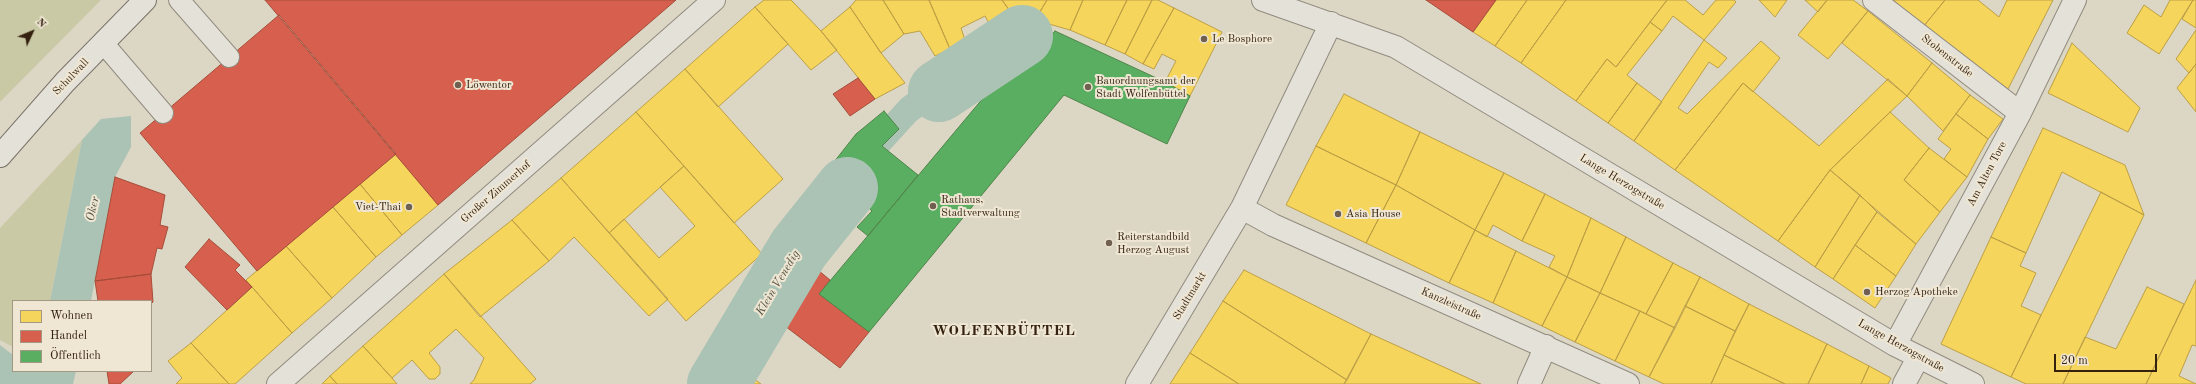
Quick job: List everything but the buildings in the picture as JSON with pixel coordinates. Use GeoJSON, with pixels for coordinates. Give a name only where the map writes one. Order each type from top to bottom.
{"type":"FeatureCollection","features":[{"type":"Feature","properties":{"kind":"street","name":"Schulwall"},"geometry":{"type":"LineString","coordinates":[[0,156],[36,113],[145,0]]}},
{"type":"Feature","properties":{"kind":"street","name":"Großer Zimmerhof"},"geometry":{"type":"LineString","coordinates":[[278,384],[714,0]]}},
{"type":"Feature","properties":{"kind":"street","name":"Lange Herzogstraße"},"geometry":{"type":"LineString","coordinates":[[1262,0],[1396,47],[1895,345],[1918,358],[1973,384]]}},
{"type":"Feature","properties":{"kind":"street","name":"Stobenstraße"},"geometry":{"type":"LineString","coordinates":[[1874,0],[2020,113]]}},
{"type":"Feature","properties":{"kind":"street","name":"Am Alten Tore"},"geometry":{"type":"LineString","coordinates":[[1895,345],[2020,113],[2075,0]]}},
{"type":"Feature","properties":{"kind":"street","name":"Stadtmarkt"},"geometry":{"type":"LineString","coordinates":[[1137,384],[1242,208],[1331,23]]}},
{"type":"Feature","properties":{"kind":"street","name":"Kanzleistraße"},"geometry":{"type":"LineString","coordinates":[[1242,208],[1273,225],[1628,384]]}},
{"type":"Feature","properties":{"kind":"street"},"geometry":{"type":"LineString","coordinates":[[1529,384],[1546,346]]}},
{"type":"Feature","properties":{"kind":"street"},"geometry":{"type":"LineString","coordinates":[[1904,384],[1918,358]]}},
{"type":"Feature","properties":{"kind":"lane"},"geometry":{"type":"LineString","coordinates":[[179,0],[229,57]]}},
{"type":"Feature","properties":{"kind":"lane"},"geometry":{"type":"LineString","coordinates":[[104,44],[164,113]]}},
{"type":"Feature","properties":{"kind":"shaded area"},"geometry":{"type":"Polygon","coordinates":[[[0,0],[101,0],[0,102],[0,0]]]}},
{"type":"Feature","properties":{"kind":"shaded area"},"geometry":{"type":"Polygon","coordinates":[[[82,140],[50,300],[12,300],[12,346],[0,340],[0,228],[82,140]]]}},
{"type":"Feature","properties":{"kind":"water"},"geometry":{"type":"Polygon","coordinates":[[[1016,15],[1035,20],[950,96],[916,121],[789,260],[750,354],[732,384],[703,384],[764,246],[812,198],[901,99],[1016,15]]]}},
{"type":"Feature","properties":{"kind":"water","name":"Oker"},"geometry":{"type":"Polygon","coordinates":[[[131,116],[131,147],[115,177],[91,300],[50,300],[82,140],[101,119],[131,116]]]}},
{"type":"Feature","properties":{"kind":"water"},"geometry":{"type":"Polygon","coordinates":[[[0,345],[12,354],[12,372],[76,372],[73,384],[0,384],[0,345]]]}},
{"type":"Feature","properties":{"kind":"waterway","name":"Klein Venedig"},"geometry":{"type":"LineString","coordinates":[[939,91],[1022,36]]}},
{"type":"Feature","properties":{"kind":"waterway","name":"Klein Venedig"},"geometry":{"type":"LineString","coordinates":[[718,384],[799,248],[847,188]]}},
{"type":"Feature","properties":{"kind":"place","name":"Le Bosphore"},"geometry":{"type":"Point","coordinates":[1204,39]}},
{"type":"Feature","properties":{"kind":"place","name":"Löwentor"},"geometry":{"type":"Point","coordinates":[458,85]}},
{"type":"Feature","properties":{"kind":"place","name":"Bauordnungsamt der Stadt Wolfenbüttel"},"geometry":{"type":"Point","coordinates":[1088,87]}},
{"type":"Feature","properties":{"kind":"place","name":"Rathaus, Stadtverwaltung"},"geometry":{"type":"Point","coordinates":[933,206]}},
{"type":"Feature","properties":{"kind":"place","name":"Viet-Thai"},"geometry":{"type":"Point","coordinates":[409,207]}},
{"type":"Feature","properties":{"kind":"place","name":"Asia House"},"geometry":{"type":"Point","coordinates":[1338,214]}},
{"type":"Feature","properties":{"kind":"place","name":"Reiterstandbild Herzog August"},"geometry":{"type":"Point","coordinates":[1109,243]}},
{"type":"Feature","properties":{"kind":"place","name":"Herzog Apotheke"},"geometry":{"type":"Point","coordinates":[1867,292]}},
{"type":"Feature","properties":{"kind":"district","name":"WOLFENBÜTTEL"},"geometry":{"type":"Point","coordinates":[1004,331]}}]}
